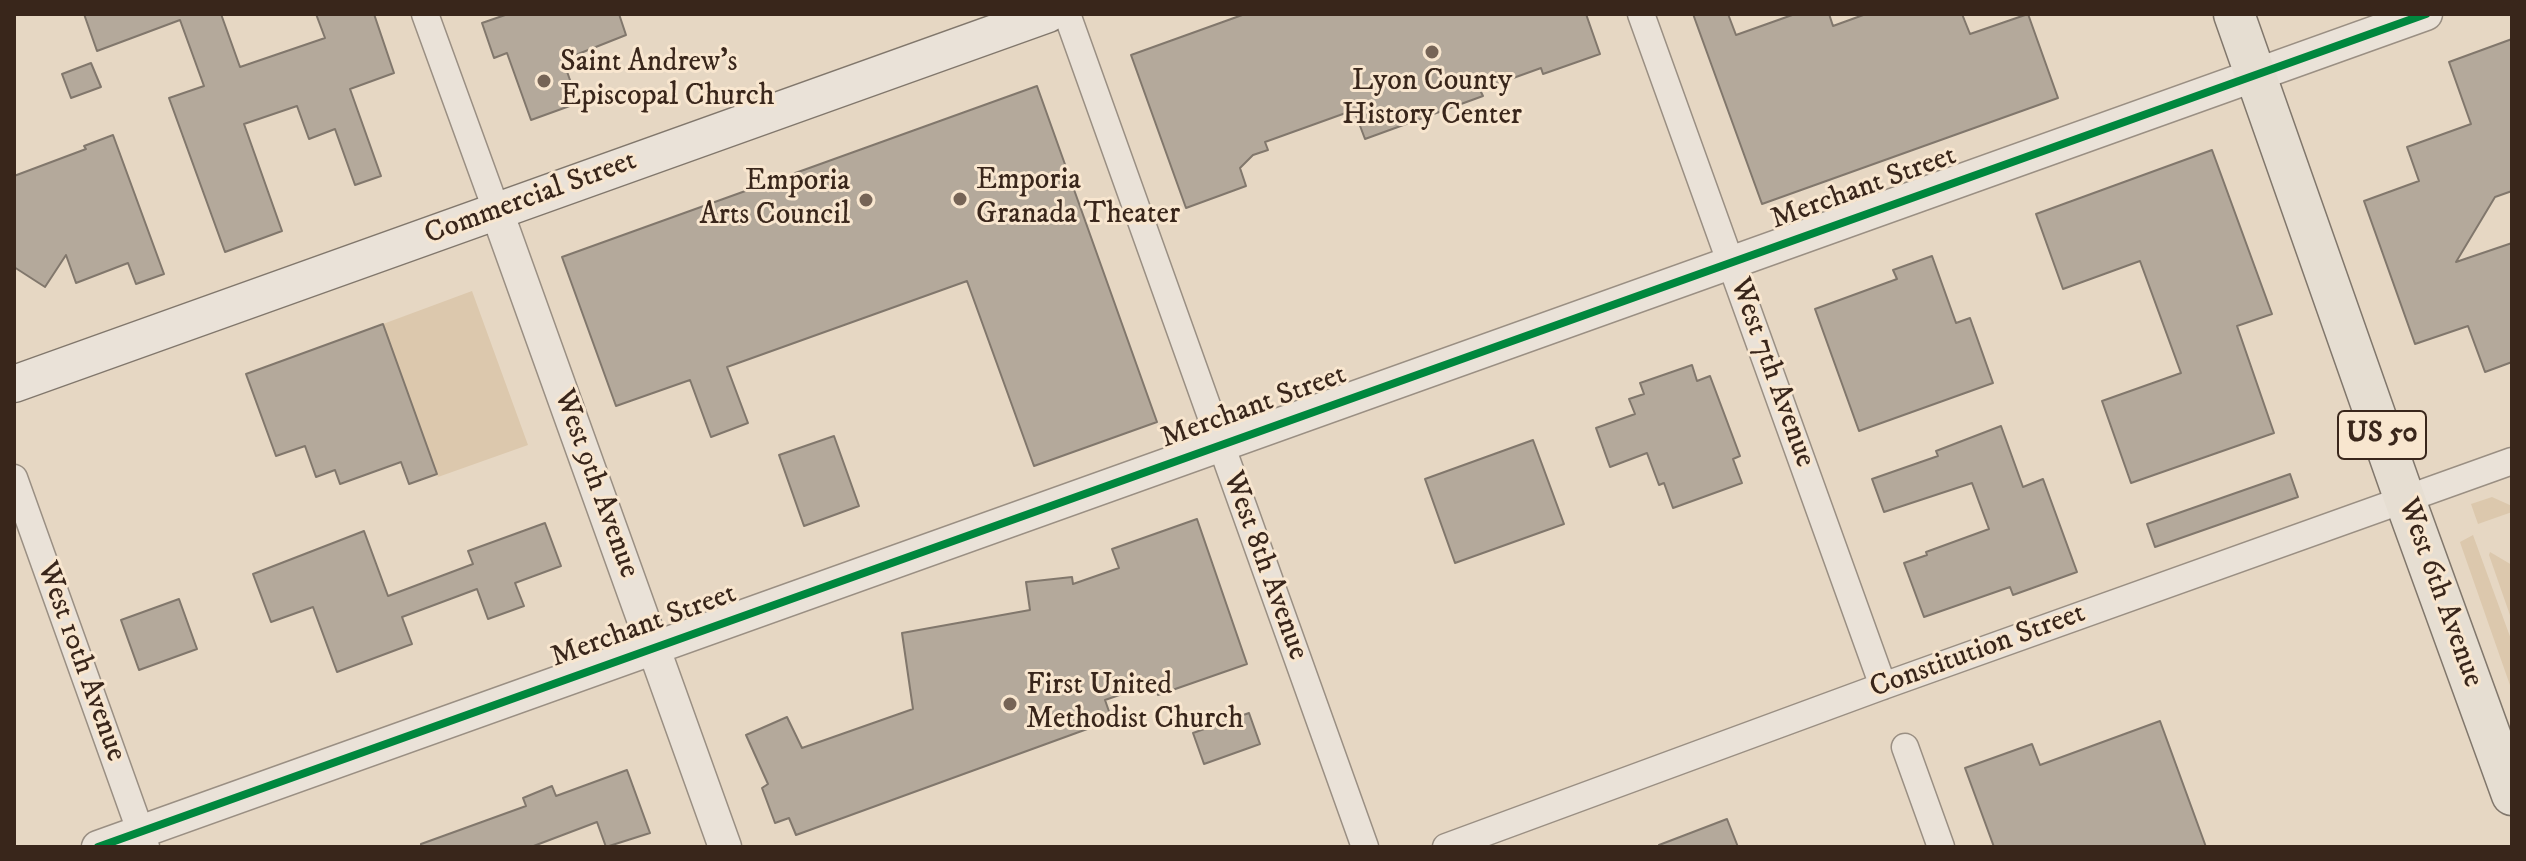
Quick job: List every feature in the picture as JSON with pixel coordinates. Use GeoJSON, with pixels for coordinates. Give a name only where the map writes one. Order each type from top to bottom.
{"type":"FeatureCollection","features":[{"type":"Feature","properties":{"kind":"main road","name":"Commercial Street"},"geometry":{"type":"LineString","coordinates":[[14,384],[1048,14]]}},
{"type":"Feature","properties":{"kind":"main road","name":"US 50"},"geometry":{"type":"LineString","coordinates":[[2234,14],[2256,75]]}},
{"type":"Feature","properties":{"kind":"main road","name":"West 6th Avenue"},"geometry":{"type":"LineString","coordinates":[[2256,75],[2512,795]]}},
{"type":"Feature","properties":{"kind":"street"},"geometry":{"type":"LineString","coordinates":[[425,14],[497,212]]}},
{"type":"Feature","properties":{"kind":"street","name":"West 8th Avenue"},"geometry":{"type":"LineString","coordinates":[[1067,14],[1365,847]]}},
{"type":"Feature","properties":{"kind":"street","name":"West 7th Avenue"},"geometry":{"type":"LineString","coordinates":[[1641,14],[1883,686]]}},
{"type":"Feature","properties":{"kind":"street","name":"Merchant Street"},"geometry":{"type":"LineString","coordinates":[[98,847],[143,839],[654,649],[2426,14]]}},
{"type":"Feature","properties":{"kind":"street","name":"West 9th Avenue"},"geometry":{"type":"LineString","coordinates":[[497,212],[725,847]]}},
{"type":"Feature","properties":{"kind":"street","name":"Constitution Street"},"geometry":{"type":"LineString","coordinates":[[1446,847],[1883,686],[2512,461]]}},
{"type":"Feature","properties":{"kind":"street","name":"West 10th Avenue"},"geometry":{"type":"LineString","coordinates":[[14,478],[143,839]]}},
{"type":"Feature","properties":{"kind":"street"},"geometry":{"type":"LineString","coordinates":[[1905,747],[1941,847]]}},
{"type":"Feature","properties":{"kind":"shaded area"},"geometry":{"type":"Polygon","coordinates":[[[472,291],[528,445],[438,477],[383,324],[472,291]]]}},
{"type":"Feature","properties":{"kind":"shaded area"},"geometry":{"type":"Polygon","coordinates":[[[2492,497],[2512,506],[2512,512],[2478,524],[2471,504],[2492,497]]]}},
{"type":"Feature","properties":{"kind":"shaded area"},"geometry":{"type":"Polygon","coordinates":[[[2473,535],[2512,642],[2512,691],[2460,542],[2473,535]]]}},
{"type":"Feature","properties":{"kind":"shaded area"},"geometry":{"type":"Polygon","coordinates":[[[2490,552],[2512,565],[2512,621],[2489,555],[2490,552]]]}},
{"type":"Feature","properties":{"kind":"building"},"geometry":{"type":"Polygon","coordinates":[[[84,14],[221,14],[240,67],[325,38],[316,14],[374,14],[394,73],[350,89],[381,176],[355,185],[335,129],[309,139],[297,106],[244,124],[282,231],[225,252],[169,98],[204,86],[180,20],[97,51],[84,14]]]}},
{"type":"Feature","properties":{"kind":"building","name":"Saint Andrew's Episcopal Church"},"geometry":{"type":"Polygon","coordinates":[[[508,14],[619,14],[626,35],[563,60],[578,103],[531,120],[507,53],[494,58],[482,23],[508,14]]]}},
{"type":"Feature","properties":{"kind":"building"},"geometry":{"type":"Polygon","coordinates":[[[1245,14],[1586,14],[1600,54],[1543,74],[1541,68],[1480,90],[1483,96],[1365,139],[1354,110],[1265,142],[1268,150],[1253,155],[1240,168],[1246,186],[1186,208],[1131,55],[1245,14]]]}},
{"type":"Feature","properties":{"kind":"building"},"geometry":{"type":"Polygon","coordinates":[[[1693,14],[1728,14],[1736,35],[1795,14],[1829,14],[1833,26],[1866,14],[1962,14],[1970,34],[2028,14],[2058,98],[1762,204],[1693,14]]]}},
{"type":"Feature","properties":{"kind":"building"},"geometry":{"type":"Polygon","coordinates":[[[2512,39],[2512,191],[2495,197],[2456,262],[2512,243],[2512,362],[2485,372],[2468,326],[2415,344],[2364,201],[2419,181],[2407,147],[2471,124],[2449,62],[2512,39]]]}},
{"type":"Feature","properties":{"kind":"building"},"geometry":{"type":"Polygon","coordinates":[[[91,63],[101,87],[71,98],[62,74],[91,63]]]}},
{"type":"Feature","properties":{"kind":"building"},"geometry":{"type":"Polygon","coordinates":[[[1037,86],[1157,422],[1034,466],[967,281],[727,367],[748,423],[711,437],[690,380],[616,406],[562,257],[1037,86]]]}},
{"type":"Feature","properties":{"kind":"building"},"geometry":{"type":"Polygon","coordinates":[[[113,135],[164,274],[136,284],[128,263],[76,283],[66,255],[45,287],[14,267],[14,176],[86,149],[84,146],[113,135]]]}},
{"type":"Feature","properties":{"kind":"building"},"geometry":{"type":"Polygon","coordinates":[[[2212,150],[2272,314],[2237,326],[2274,433],[2131,483],[2102,401],[2181,373],[2140,261],[2063,289],[2036,214],[2212,150]]]}},
{"type":"Feature","properties":{"kind":"building"},"geometry":{"type":"Polygon","coordinates":[[[1932,256],[1956,323],[1970,318],[1993,383],[1859,431],[1815,309],[1897,279],[1893,270],[1932,256]]]}},
{"type":"Feature","properties":{"kind":"building"},"geometry":{"type":"Polygon","coordinates":[[[383,324],[437,474],[409,484],[401,462],[340,484],[335,470],[316,477],[305,446],[276,456],[246,374],[383,324]]]}},
{"type":"Feature","properties":{"kind":"building"},"geometry":{"type":"Polygon","coordinates":[[[1692,365],[1697,381],[1710,376],[1740,456],[1733,459],[1742,483],[1673,508],[1664,483],[1659,485],[1647,453],[1610,467],[1596,428],[1635,414],[1629,399],[1644,394],[1640,383],[1692,365]]]}},
{"type":"Feature","properties":{"kind":"building"},"geometry":{"type":"Polygon","coordinates":[[[2001,426],[2023,487],[2043,479],[2077,572],[2013,595],[2010,587],[1924,617],[1904,563],[1989,529],[1972,483],[1884,512],[1872,479],[1938,456],[1936,451],[2001,426]]]}},
{"type":"Feature","properties":{"kind":"building"},"geometry":{"type":"Polygon","coordinates":[[[834,436],[859,506],[804,526],[779,455],[834,436]]]}},
{"type":"Feature","properties":{"kind":"building"},"geometry":{"type":"Polygon","coordinates":[[[1533,440],[1564,524],[1455,563],[1425,479],[1533,440]]]}},
{"type":"Feature","properties":{"kind":"building"},"geometry":{"type":"Polygon","coordinates":[[[2290,474],[2298,497],[2155,547],[2147,524],[2290,474]]]}},
{"type":"Feature","properties":{"kind":"building","name":"First United Methodist Church"},"geometry":{"type":"Polygon","coordinates":[[[1197,519],[1247,664],[1158,695],[1154,683],[1105,700],[1112,720],[796,835],[789,818],[775,823],[762,788],[768,784],[746,735],[787,717],[802,748],[913,709],[902,633],[1030,610],[1026,582],[1072,577],[1073,584],[1119,568],[1112,549],[1197,519]]]}},
{"type":"Feature","properties":{"kind":"building"},"geometry":{"type":"Polygon","coordinates":[[[545,523],[561,566],[515,583],[524,606],[488,619],[477,589],[402,617],[412,644],[337,672],[313,607],[271,622],[253,574],[364,531],[388,596],[473,564],[468,551],[545,523]]]}},
{"type":"Feature","properties":{"kind":"building"},"geometry":{"type":"Polygon","coordinates":[[[179,599],[197,649],[139,670],[121,620],[179,599]]]}},
{"type":"Feature","properties":{"kind":"building"},"geometry":{"type":"Polygon","coordinates":[[[1249,713],[1260,744],[1204,764],[1193,733],[1249,713]]]}},
{"type":"Feature","properties":{"kind":"building"},"geometry":{"type":"Polygon","coordinates":[[[2160,721],[2206,847],[1994,847],[1965,768],[2032,744],[2040,765],[2160,721]]]}},
{"type":"Feature","properties":{"kind":"building"},"geometry":{"type":"Polygon","coordinates":[[[627,770],[650,833],[606,847],[597,822],[531,847],[421,847],[421,844],[526,806],[523,798],[552,786],[556,796],[627,770]]]}},
{"type":"Feature","properties":{"kind":"building"},"geometry":{"type":"Polygon","coordinates":[[[1727,819],[1738,847],[1659,847],[1659,845],[1727,819]]]}},
{"type":"Feature","properties":{"kind":"cycle path"},"geometry":{"type":"LineString","coordinates":[[98,847],[2426,14]]}},
{"type":"Feature","properties":{"kind":"place","name":"Lyon County History Center"},"geometry":{"type":"Point","coordinates":[1432,52]}},
{"type":"Feature","properties":{"kind":"place","name":"Saint Andrew's Episcopal Church"},"geometry":{"type":"Point","coordinates":[544,81]}},
{"type":"Feature","properties":{"kind":"place","name":"Emporia Granada Theater"},"geometry":{"type":"Point","coordinates":[960,199]}},
{"type":"Feature","properties":{"kind":"place","name":"Emporia Arts Council"},"geometry":{"type":"Point","coordinates":[866,200]}},
{"type":"Feature","properties":{"kind":"place","name":"First United Methodist Church"},"geometry":{"type":"Point","coordinates":[1010,704]}}]}
